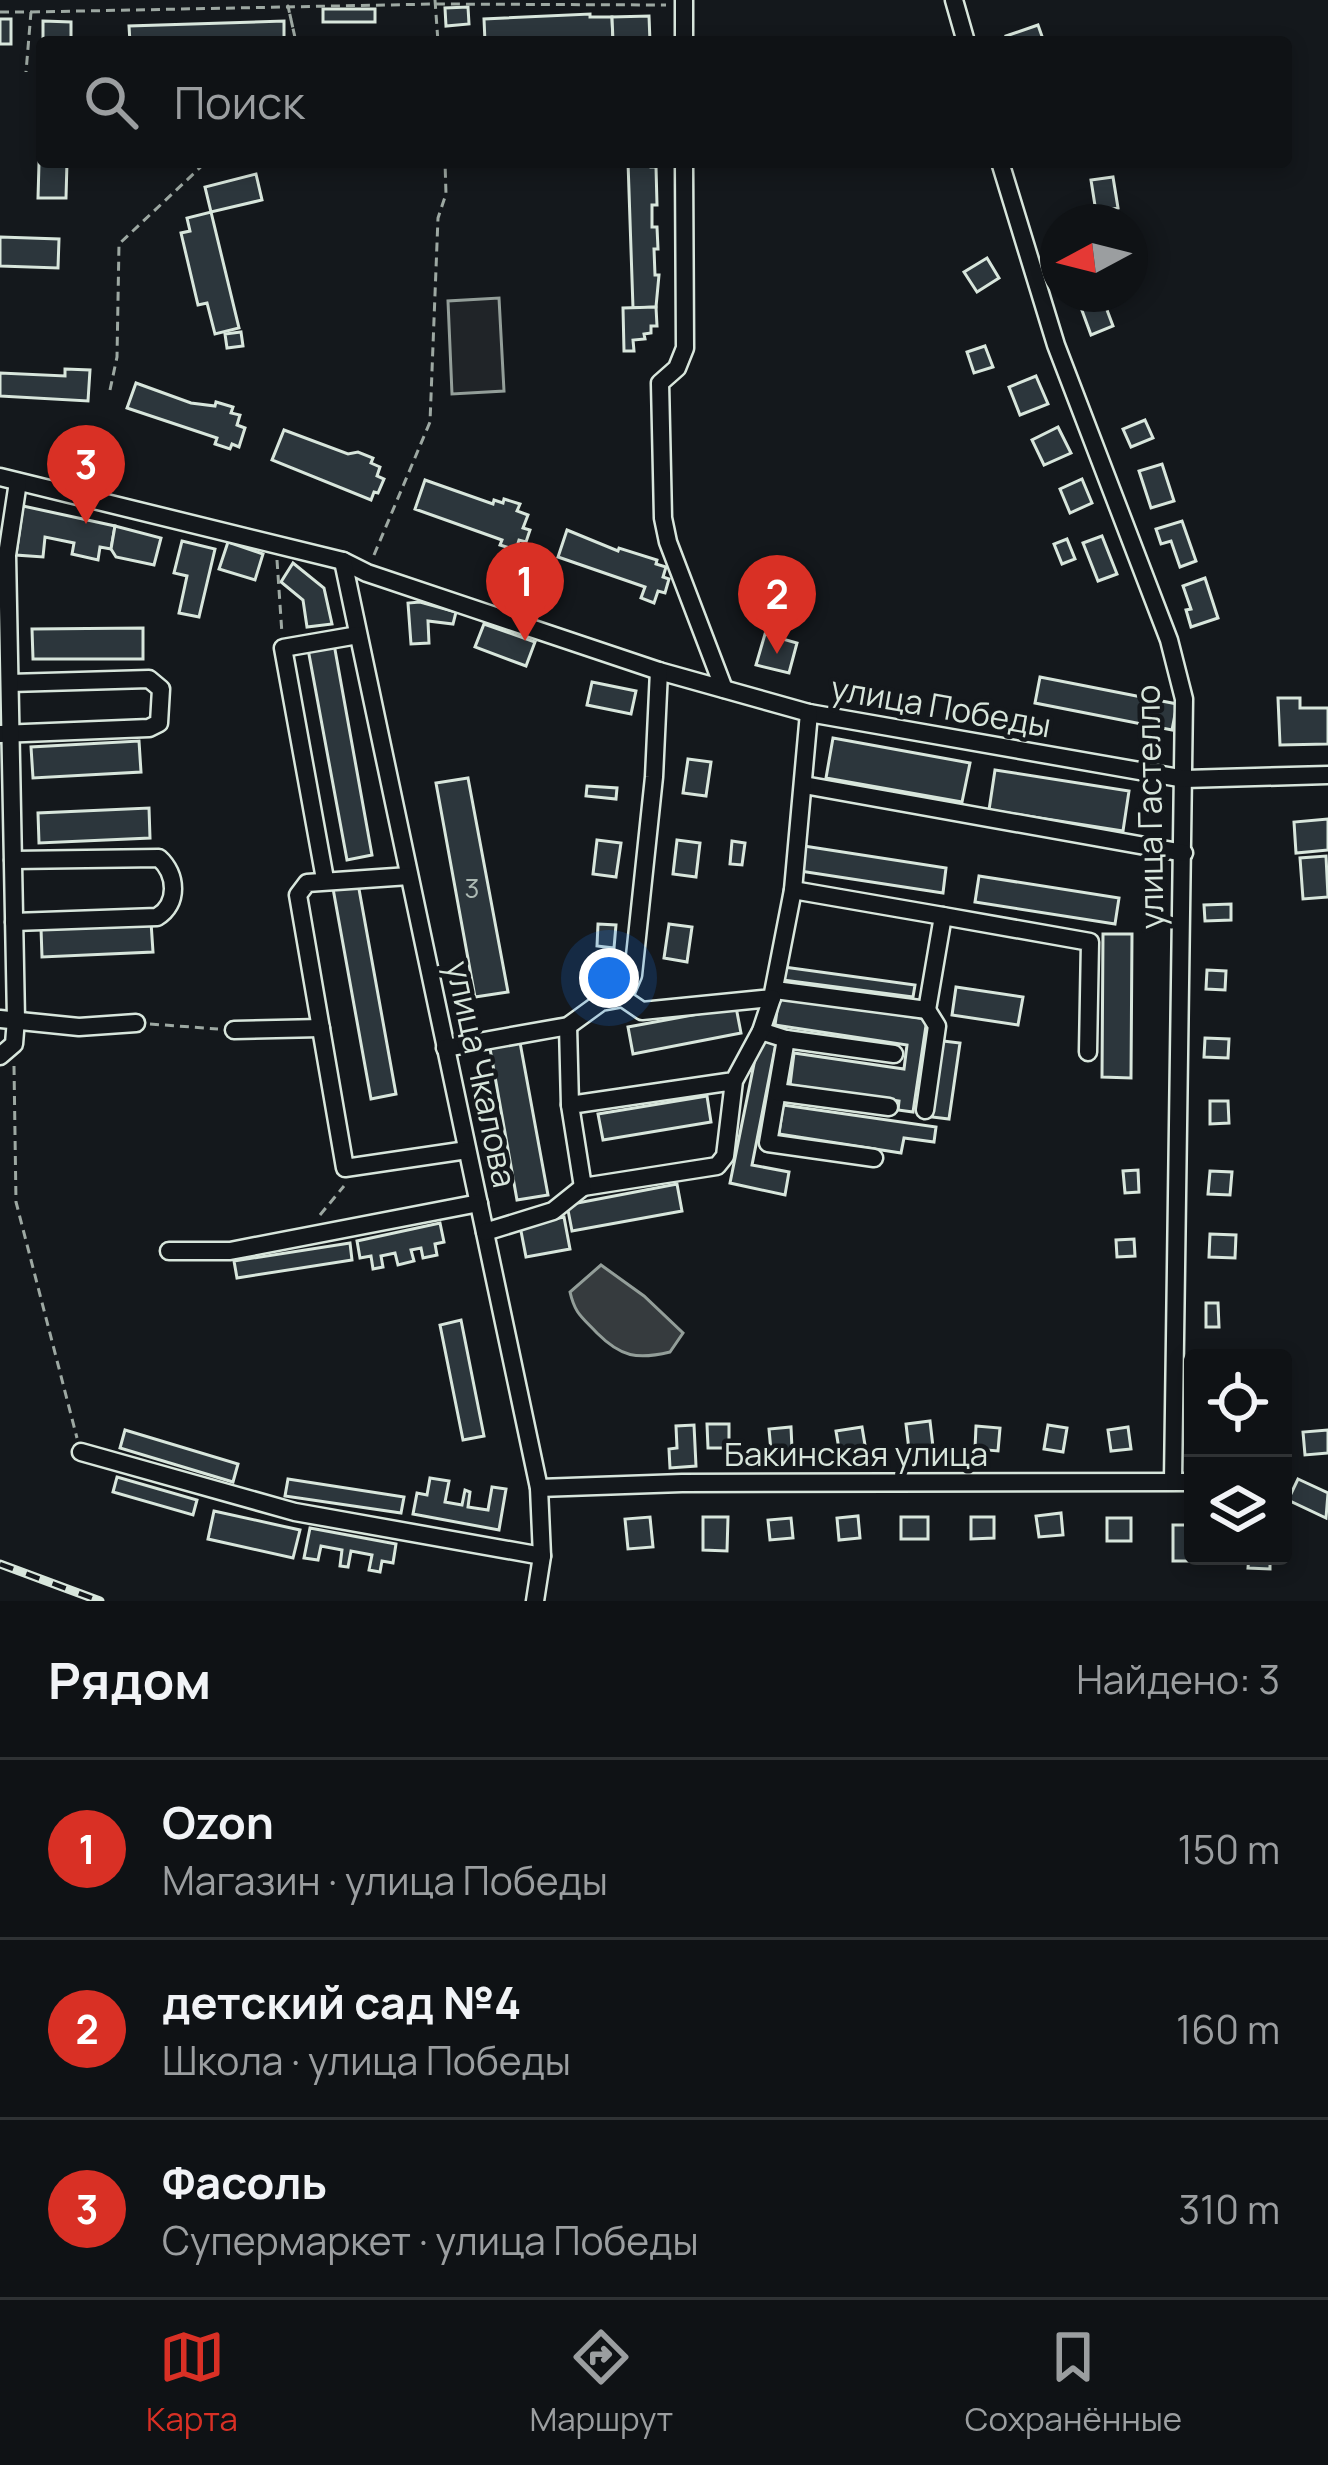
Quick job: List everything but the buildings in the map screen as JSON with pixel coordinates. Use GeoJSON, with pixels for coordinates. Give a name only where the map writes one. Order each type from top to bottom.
{"type":"FeatureCollection","features":[{"type":"Feature","properties":{"kind":"street"},"geometry":{"type":"LineString","coordinates":[[954,0],[964,36]]}},
{"type":"Feature","properties":{"kind":"street"},"geometry":{"type":"LineString","coordinates":[[680,2],[683,36]]}},
{"type":"Feature","properties":{"kind":"street"},"geometry":{"type":"LineString","coordinates":[[685,168],[685,348],[677,368],[661,382],[663,518],[724,688]]}},
{"type":"Feature","properties":{"kind":"street","name":"улица Гастелло"},"geometry":{"type":"LineString","coordinates":[[1002,168],[1056,345],[1169,640],[1184,699],[1173,1481]]}},
{"type":"Feature","properties":{"kind":"street"},"geometry":{"type":"LineString","coordinates":[[7,1050],[13,860],[6,734],[10,683],[4,620],[9,479]]}},
{"type":"Feature","properties":{"kind":"street","name":"улица Победы"},"geometry":{"type":"LineString","coordinates":[[9,479],[343,561],[659,671],[809,713],[1185,779],[1328,775]]}},
{"type":"Feature","properties":{"kind":"street","name":"улица Чкалова"},"geometry":{"type":"LineString","coordinates":[[343,561],[539,1489],[542,1556],[535,1601]]}},
{"type":"Feature","properties":{"kind":"street"},"geometry":{"type":"LineString","coordinates":[[325,879],[284,648],[358,635]]}},
{"type":"Feature","properties":{"kind":"street"},"geometry":{"type":"LineString","coordinates":[[623,998],[633,975],[654,777],[659,671]]}},
{"type":"Feature","properties":{"kind":"street"},"geometry":{"type":"LineString","coordinates":[[6,734],[149,728],[159,723],[163,712],[161,689],[149,679],[10,683]]}},
{"type":"Feature","properties":{"kind":"street"},"geometry":{"type":"LineString","coordinates":[[485,1232],[553,1210],[583,1187],[717,1166],[724,1156],[734,1081],[773,994],[793,890],[809,713]]}},
{"type":"Feature","properties":{"kind":"street"},"geometry":{"type":"LineString","coordinates":[[804,785],[1184,853]]}},
{"type":"Feature","properties":{"kind":"street"},"geometry":{"type":"LineString","coordinates":[[9,914],[157,917],[166,912],[172,899],[169,866],[159,858],[13,860]]}},
{"type":"Feature","properties":{"kind":"street"},"geometry":{"type":"LineString","coordinates":[[409,876],[325,879],[307,883],[298,895],[345,1168],[467,1150]]}},
{"type":"Feature","properties":{"kind":"street"},"geometry":{"type":"LineString","coordinates":[[793,890],[1090,942],[1088,1052]]}},
{"type":"Feature","properties":{"kind":"street"},"geometry":{"type":"LineString","coordinates":[[925,1110],[938,1026],[927,1010],[944,916]]}},
{"type":"Feature","properties":{"kind":"street"},"geometry":{"type":"LineString","coordinates":[[446,1048],[568,1026],[601,1001],[623,998],[642,1011],[773,994],[927,1010]]}},
{"type":"Feature","properties":{"kind":"street"},"geometry":{"type":"LineString","coordinates":[[8,1019],[79,1027],[136,1022]]}},
{"type":"Feature","properties":{"kind":"street"},"geometry":{"type":"LineString","coordinates":[[568,1026],[571,1105],[583,1187]]}},
{"type":"Feature","properties":{"kind":"street"},"geometry":{"type":"LineString","coordinates":[[234,1030],[321,1028]]}},
{"type":"Feature","properties":{"kind":"street"},"geometry":{"type":"LineString","coordinates":[[760,1031],[786,1040],[894,1054]]}},
{"type":"Feature","properties":{"kind":"street"},"geometry":{"type":"LineString","coordinates":[[786,1040],[767,1143],[874,1158]]}},
{"type":"Feature","properties":{"kind":"street"},"geometry":{"type":"LineString","coordinates":[[571,1105],[734,1081]]}},
{"type":"Feature","properties":{"kind":"street"},"geometry":{"type":"LineString","coordinates":[[777,1092],[889,1107]]}},
{"type":"Feature","properties":{"kind":"street"},"geometry":{"type":"LineString","coordinates":[[169,1252],[230,1251],[478,1203]]}},
{"type":"Feature","properties":{"kind":"street"},"geometry":{"type":"LineString","coordinates":[[81,1452],[295,1513],[542,1556]]}},
{"type":"Feature","properties":{"kind":"street","name":"Бакинская улица"},"geometry":{"type":"LineString","coordinates":[[539,1489],[682,1483],[1184,1482]]}},
{"type":"Feature","properties":{"kind":"path"},"geometry":{"type":"LineString","coordinates":[[151,0],[152,8]]}},
{"type":"Feature","properties":{"kind":"path"},"geometry":{"type":"LineString","coordinates":[[436,2],[439,36]]}},
{"type":"Feature","properties":{"kind":"path"},"geometry":{"type":"LineString","coordinates":[[0,12],[680,2]]}},
{"type":"Feature","properties":{"kind":"path"},"geometry":{"type":"LineString","coordinates":[[288,6],[295,36]]}},
{"type":"Feature","properties":{"kind":"path"},"geometry":{"type":"LineString","coordinates":[[26,72],[32,12]]}},
{"type":"Feature","properties":{"kind":"path"},"geometry":{"type":"LineString","coordinates":[[110,390],[117,357],[119,244],[200,168]]}},
{"type":"Feature","properties":{"kind":"path"},"geometry":{"type":"LineString","coordinates":[[367,573],[430,422],[438,218],[446,194],[445,168]]}},
{"type":"Feature","properties":{"kind":"path"},"geometry":{"type":"LineString","coordinates":[[275,544],[284,648]]}},
{"type":"Feature","properties":{"kind":"path"},"geometry":{"type":"LineString","coordinates":[[136,1022],[234,1030]]}},
{"type":"Feature","properties":{"kind":"path"},"geometry":{"type":"LineString","coordinates":[[7,1050],[16,1202],[81,1452]]}},
{"type":"Feature","properties":{"kind":"path"},"geometry":{"type":"LineString","coordinates":[[317,1234],[320,1214],[342,1192],[345,1168]]}},
{"type":"Feature","properties":{"kind":"shaded area"},"geometry":{"type":"Polygon","coordinates":[[[499,298],[504,391],[452,394],[448,301],[499,298]]]}},
{"type":"Feature","properties":{"kind":"shaded area"},"geometry":{"type":"Polygon","coordinates":[[[601,1265],[683,1333],[670,1352],[639,1356],[622,1352],[580,1315],[570,1292],[601,1265]]]}},
{"type":"Feature","properties":{"kind":"railway"},"geometry":{"type":"LineString","coordinates":[[0,1564],[100,1601]]}},
{"type":"Feature","properties":{"kind":"place","name":"Фасоль"},"geometry":{"type":"Point","coordinates":[86,524]}},
{"type":"Feature","properties":{"kind":"place","name":"Ozon"},"geometry":{"type":"Point","coordinates":[525,641]}},
{"type":"Feature","properties":{"kind":"place","name":"детский сад №4"},"geometry":{"type":"Point","coordinates":[777,654]}}]}
